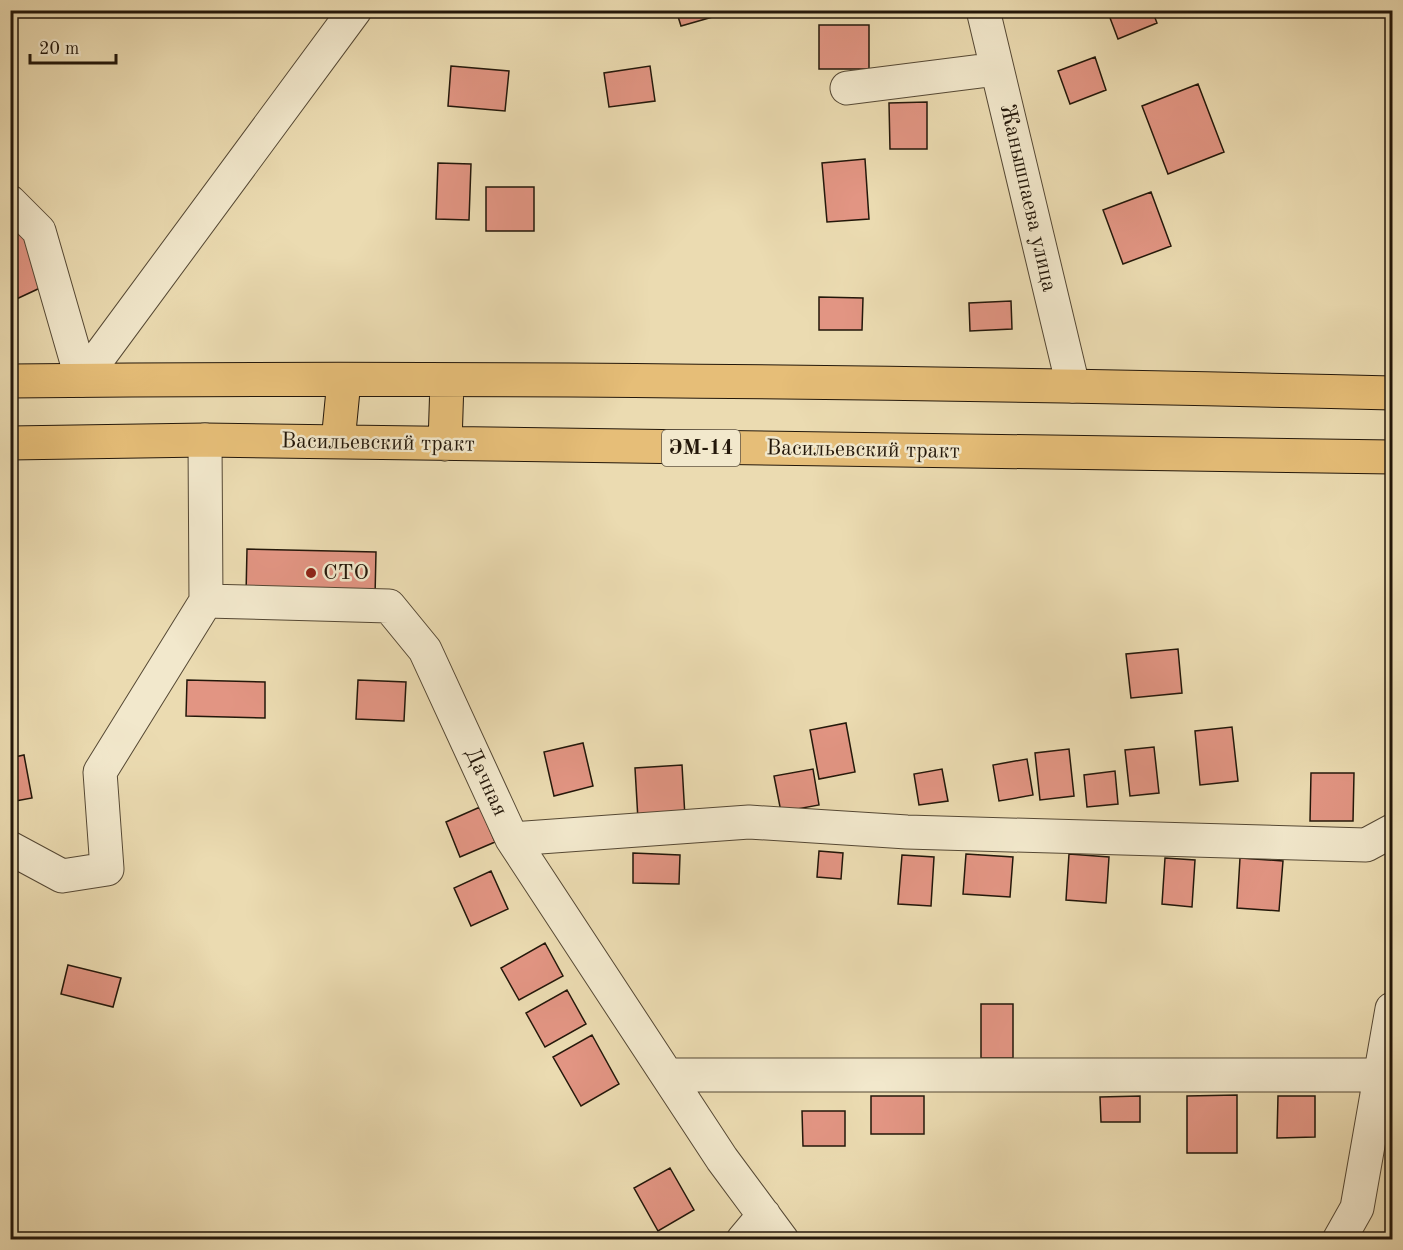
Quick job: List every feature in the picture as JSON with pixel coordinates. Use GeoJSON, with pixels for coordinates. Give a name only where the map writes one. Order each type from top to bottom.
{"type":"FeatureCollection","features":[{"type":"Feature","properties":{"kind":"main road"},"geometry":{"type":"LineString","coordinates":[[338,442],[344,380]]}},
{"type":"Feature","properties":{"kind":"main road"},"geometry":{"type":"LineString","coordinates":[[10,381],[344,380],[1073,386],[1392,393]]}},
{"type":"Feature","properties":{"kind":"main road"},"geometry":{"type":"LineString","coordinates":[[445,444],[447,381]]}},
{"type":"Feature","properties":{"kind":"main road","name":"Васильевский тракт"},"geometry":{"type":"LineString","coordinates":[[10,443],[206,440],[1392,458]]}},
{"type":"Feature","properties":{"kind":"street"},"geometry":{"type":"LineString","coordinates":[[82,380],[355,10]]}},
{"type":"Feature","properties":{"kind":"street","name":"Жанышпаева улица"},"geometry":{"type":"LineString","coordinates":[[983,10],[1073,386]]}},
{"type":"Feature","properties":{"kind":"street"},"geometry":{"type":"LineString","coordinates":[[847,88],[997,69]]}},
{"type":"Feature","properties":{"kind":"street"},"geometry":{"type":"LineString","coordinates":[[10,202],[39,231],[82,380]]}},
{"type":"Feature","properties":{"kind":"street"},"geometry":{"type":"LineString","coordinates":[[10,848],[62,876],[107,869],[100,772],[206,601],[206,440]]}},
{"type":"Feature","properties":{"kind":"street","name":"Дачная"},"geometry":{"type":"LineString","coordinates":[[206,601],[388,606],[425,650],[512,839],[722,1159],[773,1227]]}},
{"type":"Feature","properties":{"kind":"street"},"geometry":{"type":"LineString","coordinates":[[512,839],[749,822],[907,832],[1366,845],[1392,831]]}},
{"type":"Feature","properties":{"kind":"street"},"geometry":{"type":"LineString","coordinates":[[1339,1239],[1357,1208],[1392,1009]]}},
{"type":"Feature","properties":{"kind":"street"},"geometry":{"type":"LineString","coordinates":[[667,1075],[1380,1075]]}},
{"type":"Feature","properties":{"kind":"street"},"geometry":{"type":"LineString","coordinates":[[743,1239],[773,1227]]}},
{"type":"Feature","properties":{"kind":"building"},"geometry":{"type":"Polygon","coordinates":[[[676,10],[729,10],[730,12],[681,26],[676,10]]]}},
{"type":"Feature","properties":{"kind":"building"},"geometry":{"type":"Polygon","coordinates":[[[1107,10],[1152,10],[1157,23],[1118,39],[1107,10]]]}},
{"type":"Feature","properties":{"kind":"building"},"geometry":{"type":"Polygon","coordinates":[[[819,25],[869,25],[869,69],[819,69],[819,25]]]}},
{"type":"Feature","properties":{"kind":"building"},"geometry":{"type":"Polygon","coordinates":[[[1095,57],[1106,90],[1070,104],[1058,71],[1095,57]]]}},
{"type":"Feature","properties":{"kind":"building"},"geometry":{"type":"Polygon","coordinates":[[[451,66],[509,71],[505,111],[448,106],[451,66]]]}},
{"type":"Feature","properties":{"kind":"building"},"geometry":{"type":"Polygon","coordinates":[[[650,66],[655,101],[609,107],[604,73],[650,66]]]}},
{"type":"Feature","properties":{"kind":"building"},"geometry":{"type":"Polygon","coordinates":[[[1198,84],[1224,152],[1168,174],[1142,106],[1198,84]]]}},
{"type":"Feature","properties":{"kind":"building"},"geometry":{"type":"Polygon","coordinates":[[[927,102],[927,149],[890,149],[889,103],[927,102]]]}},
{"type":"Feature","properties":{"kind":"building"},"geometry":{"type":"Polygon","coordinates":[[[865,159],[869,219],[827,222],[822,163],[865,159]]]}},
{"type":"Feature","properties":{"kind":"building"},"geometry":{"type":"Polygon","coordinates":[[[438,163],[471,164],[469,220],[436,219],[438,163]]]}},
{"type":"Feature","properties":{"kind":"building"},"geometry":{"type":"Polygon","coordinates":[[[486,187],[534,187],[534,231],[486,231],[486,187]]]}},
{"type":"Feature","properties":{"kind":"building"},"geometry":{"type":"Polygon","coordinates":[[[1151,192],[1171,246],[1123,264],[1103,210],[1151,192]]]}},
{"type":"Feature","properties":{"kind":"building"},"geometry":{"type":"Polygon","coordinates":[[[10,225],[24,238],[40,288],[10,302],[10,225]]]}},
{"type":"Feature","properties":{"kind":"building"},"geometry":{"type":"Polygon","coordinates":[[[819,297],[863,298],[862,330],[819,330],[819,297]]]}},
{"type":"Feature","properties":{"kind":"building"},"geometry":{"type":"Polygon","coordinates":[[[1011,301],[1012,329],[970,331],[969,303],[1011,301]]]}},
{"type":"Feature","properties":{"kind":"building","name":"СТО"},"geometry":{"type":"Polygon","coordinates":[[[247,549],[376,552],[375,597],[246,595],[247,549]]]}},
{"type":"Feature","properties":{"kind":"building"},"geometry":{"type":"Polygon","coordinates":[[[1178,649],[1182,693],[1131,698],[1126,654],[1178,649]]]}},
{"type":"Feature","properties":{"kind":"building"},"geometry":{"type":"Polygon","coordinates":[[[187,680],[265,682],[265,718],[186,716],[187,680]]]}},
{"type":"Feature","properties":{"kind":"building"},"geometry":{"type":"Polygon","coordinates":[[[358,680],[406,682],[404,721],[356,719],[358,680]]]}},
{"type":"Feature","properties":{"kind":"building"},"geometry":{"type":"Polygon","coordinates":[[[846,723],[855,772],[819,779],[810,730],[846,723]]]}},
{"type":"Feature","properties":{"kind":"building"},"geometry":{"type":"Polygon","coordinates":[[[1232,727],[1238,781],[1200,785],[1195,731],[1232,727]]]}},
{"type":"Feature","properties":{"kind":"building"},"geometry":{"type":"Polygon","coordinates":[[[583,743],[593,786],[554,796],[544,752],[583,743]]]}},
{"type":"Feature","properties":{"kind":"building"},"geometry":{"type":"Polygon","coordinates":[[[1154,747],[1159,793],[1130,796],[1125,750],[1154,747]]]}},
{"type":"Feature","properties":{"kind":"building"},"geometry":{"type":"Polygon","coordinates":[[[1069,749],[1074,796],[1040,800],[1035,753],[1069,749]]]}},
{"type":"Feature","properties":{"kind":"building"},"geometry":{"type":"Polygon","coordinates":[[[24,755],[32,798],[10,802],[10,758],[24,755]]]}},
{"type":"Feature","properties":{"kind":"building"},"geometry":{"type":"Polygon","coordinates":[[[1027,759],[1033,795],[999,801],[993,765],[1027,759]]]}},
{"type":"Feature","properties":{"kind":"building"},"geometry":{"type":"Polygon","coordinates":[[[682,765],[685,817],[638,820],[635,768],[682,765]]]}},
{"type":"Feature","properties":{"kind":"building"},"geometry":{"type":"Polygon","coordinates":[[[813,769],[819,805],[781,812],[774,776],[813,769]]]}},
{"type":"Feature","properties":{"kind":"building"},"geometry":{"type":"Polygon","coordinates":[[[942,769],[948,801],[919,805],[914,774],[942,769]]]}},
{"type":"Feature","properties":{"kind":"building"},"geometry":{"type":"Polygon","coordinates":[[[1115,771],[1118,804],[1087,807],[1084,775],[1115,771]]]}},
{"type":"Feature","properties":{"kind":"building"},"geometry":{"type":"Polygon","coordinates":[[[1311,773],[1354,773],[1353,821],[1310,821],[1311,773]]]}},
{"type":"Feature","properties":{"kind":"building"},"geometry":{"type":"Polygon","coordinates":[[[480,807],[495,842],[460,857],[446,822],[480,807]]]}},
{"type":"Feature","properties":{"kind":"building"},"geometry":{"type":"Polygon","coordinates":[[[819,851],[843,853],[841,879],[817,877],[819,851]]]}},
{"type":"Feature","properties":{"kind":"building"},"geometry":{"type":"Polygon","coordinates":[[[633,853],[680,855],[679,884],[633,883],[633,853]]]}},
{"type":"Feature","properties":{"kind":"building"},"geometry":{"type":"Polygon","coordinates":[[[966,854],[1013,857],[1010,897],[963,894],[966,854]]]}},
{"type":"Feature","properties":{"kind":"building"},"geometry":{"type":"Polygon","coordinates":[[[1069,854],[1109,857],[1106,903],[1066,900],[1069,854]]]}},
{"type":"Feature","properties":{"kind":"building"},"geometry":{"type":"Polygon","coordinates":[[[902,855],[934,857],[931,906],[898,904],[902,855]]]}},
{"type":"Feature","properties":{"kind":"building"},"geometry":{"type":"Polygon","coordinates":[[[1165,858],[1195,860],[1192,907],[1162,904],[1165,858]]]}},
{"type":"Feature","properties":{"kind":"building"},"geometry":{"type":"Polygon","coordinates":[[[1240,858],[1283,861],[1279,911],[1237,908],[1240,858]]]}},
{"type":"Feature","properties":{"kind":"building"},"geometry":{"type":"Polygon","coordinates":[[[491,871],[508,909],[471,926],[454,888],[491,871]]]}},
{"type":"Feature","properties":{"kind":"building"},"geometry":{"type":"Polygon","coordinates":[[[545,943],[563,976],[519,1000],[501,968],[545,943]]]}},
{"type":"Feature","properties":{"kind":"building"},"geometry":{"type":"Polygon","coordinates":[[[68,965],[121,978],[113,1007],[61,994],[68,965]]]}},
{"type":"Feature","properties":{"kind":"building"},"geometry":{"type":"Polygon","coordinates":[[[567,990],[586,1024],[545,1047],[526,1013],[567,990]]]}},
{"type":"Feature","properties":{"kind":"building"},"geometry":{"type":"Polygon","coordinates":[[[981,1004],[1013,1004],[1013,1058],[981,1058],[981,1004]]]}},
{"type":"Feature","properties":{"kind":"building"},"geometry":{"type":"Polygon","coordinates":[[[592,1035],[619,1084],[581,1106],[553,1057],[592,1035]]]}},
{"type":"Feature","properties":{"kind":"building"},"geometry":{"type":"Polygon","coordinates":[[[1237,1095],[1237,1153],[1187,1153],[1187,1096],[1237,1095]]]}},
{"type":"Feature","properties":{"kind":"building"},"geometry":{"type":"Polygon","coordinates":[[[871,1096],[924,1096],[924,1134],[871,1134],[871,1096]]]}},
{"type":"Feature","properties":{"kind":"building"},"geometry":{"type":"Polygon","coordinates":[[[1140,1096],[1140,1122],[1101,1122],[1100,1097],[1140,1096]]]}},
{"type":"Feature","properties":{"kind":"building"},"geometry":{"type":"Polygon","coordinates":[[[1278,1096],[1315,1096],[1315,1137],[1277,1138],[1278,1096]]]}},
{"type":"Feature","properties":{"kind":"building"},"geometry":{"type":"Polygon","coordinates":[[[802,1111],[845,1111],[845,1146],[803,1146],[802,1111]]]}},
{"type":"Feature","properties":{"kind":"building"},"geometry":{"type":"Polygon","coordinates":[[[670,1168],[694,1210],[658,1231],[634,1188],[670,1168]]]}},
{"type":"Feature","properties":{"kind":"place","name":"СТО"},"geometry":{"type":"Point","coordinates":[311,573]}}]}
